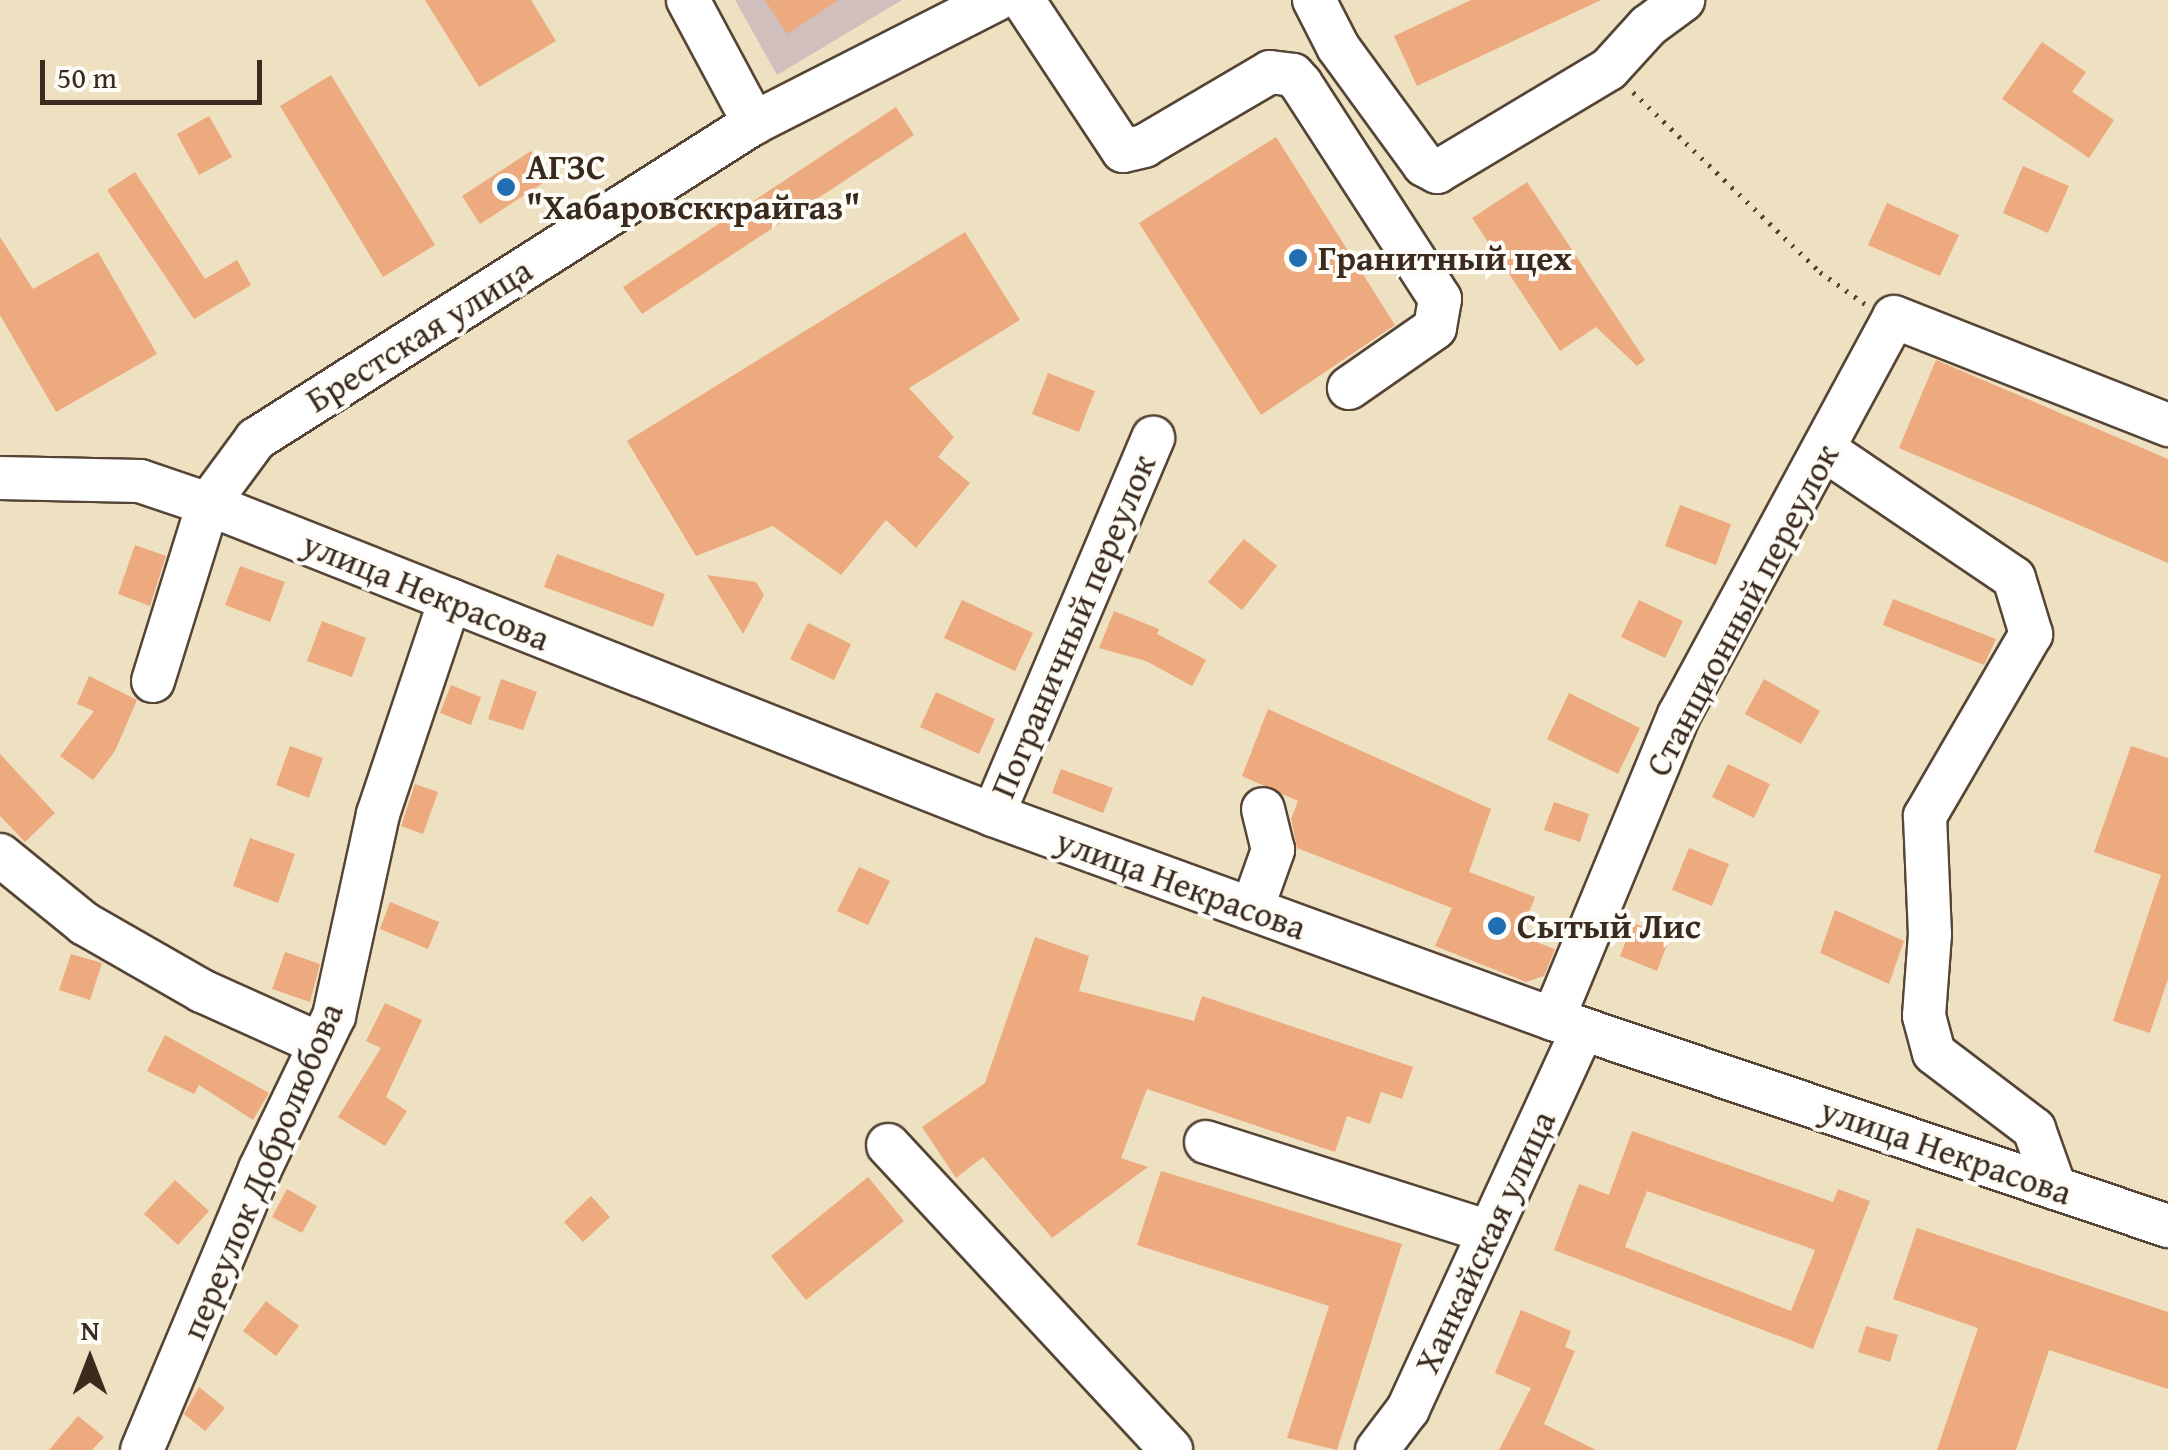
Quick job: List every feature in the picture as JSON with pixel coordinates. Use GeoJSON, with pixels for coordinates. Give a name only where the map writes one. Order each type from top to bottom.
{"type":"FeatureCollection","features":[{"type":"Feature","properties":{"kind":"street"},"geometry":{"type":"LineString","coordinates":[[688,0],[754,123]]}},
{"type":"Feature","properties":{"kind":"street","name":"Брестская улица"},"geometry":{"type":"LineString","coordinates":[[152,682],[208,504],[256,439],[754,123],[995,0]]}},
{"type":"Feature","properties":{"kind":"street"},"geometry":{"type":"LineString","coordinates":[[1023,0],[1123,150],[1144,146],[1270,72],[1292,75],[1301,84],[1440,299],[1435,328],[1349,388]]}},
{"type":"Feature","properties":{"kind":"street"},"geometry":{"type":"LineString","coordinates":[[1314,0],[1338,47],[1424,165],[1437,172],[1609,69],[1648,26],[1683,0]]}},
{"type":"Feature","properties":{"kind":"street"},"geometry":{"type":"LineString","coordinates":[[1894,318],[2168,424]]}},
{"type":"Feature","properties":{"kind":"street","name":"Станционный переулок"},"geometry":{"type":"LineString","coordinates":[[1568,1024],[1679,715],[1894,318]]}},
{"type":"Feature","properties":{"kind":"street","name":"Пограничный переулок"},"geometry":{"type":"LineString","coordinates":[[994,815],[1153,438]]}},
{"type":"Feature","properties":{"kind":"street"},"geometry":{"type":"LineString","coordinates":[[1825,450],[2014,578],[2031,634],[1925,816],[1930,934],[1924,1016],[1934,1053],[2034,1130],[2055,1188]]}},
{"type":"Feature","properties":{"kind":"street"},"geometry":{"type":"LineString","coordinates":[[0,478],[140,481],[208,504]]}},
{"type":"Feature","properties":{"kind":"street","name":"улица Некрасова"},"geometry":{"type":"LineString","coordinates":[[208,504],[994,815],[1568,1024],[2168,1226]]}},
{"type":"Feature","properties":{"kind":"street","name":"переулок Добролюбова"},"geometry":{"type":"LineString","coordinates":[[142,1450],[334,1016],[378,814],[450,600]]}},
{"type":"Feature","properties":{"kind":"street"},"geometry":{"type":"LineString","coordinates":[[1252,909],[1273,850],[1262,809]]}},
{"type":"Feature","properties":{"kind":"street"},"geometry":{"type":"LineString","coordinates":[[0,855],[86,924],[202,991],[320,1044]]}},
{"type":"Feature","properties":{"kind":"street","name":"Ханкайская улица"},"geometry":{"type":"LineString","coordinates":[[1376,1450],[1408,1409],[1489,1232],[1568,1024]]}},
{"type":"Feature","properties":{"kind":"street"},"geometry":{"type":"LineString","coordinates":[[1206,1142],[1489,1232]]}},
{"type":"Feature","properties":{"kind":"street"},"geometry":{"type":"LineString","coordinates":[[888,1145],[1171,1450]]}},
{"type":"Feature","properties":{"kind":"path"},"geometry":{"type":"LineString","coordinates":[[1609,69],[1820,272],[1894,318]]}},
{"type":"Feature","properties":{"kind":"shaded area"},"geometry":{"type":"Polygon","coordinates":[[[735,0],[902,0],[777,75],[735,0]]]}},
{"type":"Feature","properties":{"kind":"building"},"geometry":{"type":"Polygon","coordinates":[[[425,0],[531,0],[556,41],[479,87],[425,0]]]}},
{"type":"Feature","properties":{"kind":"building"},"geometry":{"type":"Polygon","coordinates":[[[765,0],[839,0],[787,34],[765,0]]]}},
{"type":"Feature","properties":{"kind":"building"},"geometry":{"type":"Polygon","coordinates":[[[1471,0],[1601,0],[1417,86],[1394,36],[1471,0]]]}},
{"type":"Feature","properties":{"kind":"building"},"geometry":{"type":"Polygon","coordinates":[[[2042,42],[2086,72],[2072,92],[2114,120],[2089,158],[2002,99],[2042,42]]]}},
{"type":"Feature","properties":{"kind":"building"},"geometry":{"type":"Polygon","coordinates":[[[331,75],[435,245],[383,277],[280,106],[331,75]]]}},
{"type":"Feature","properties":{"kind":"building"},"geometry":{"type":"Polygon","coordinates":[[[896,107],[914,135],[642,314],[623,287],[896,107]]]}},
{"type":"Feature","properties":{"kind":"building"},"geometry":{"type":"Polygon","coordinates":[[[209,116],[232,157],[199,175],[177,134],[209,116]]]}},
{"type":"Feature","properties":{"kind":"building"},"geometry":{"type":"Polygon","coordinates":[[[1276,137],[1395,325],[1261,415],[1139,223],[1276,137]]]}},
{"type":"Feature","properties":{"kind":"building","name":"АГЗС \"Хабаровсккрайгаз\""},"geometry":{"type":"Polygon","coordinates":[[[531,151],[549,179],[480,224],[462,196],[531,151]]]}},
{"type":"Feature","properties":{"kind":"building"},"geometry":{"type":"Polygon","coordinates":[[[2023,166],[2069,186],[2048,233],[2003,213],[2023,166]]]}},
{"type":"Feature","properties":{"kind":"building"},"geometry":{"type":"Polygon","coordinates":[[[135,172],[205,279],[237,260],[251,285],[194,319],[107,190],[135,172]]]}},
{"type":"Feature","properties":{"kind":"building"},"geometry":{"type":"Polygon","coordinates":[[[1527,182],[1645,360],[1637,366],[1596,327],[1560,351],[1472,218],[1527,182]]]}},
{"type":"Feature","properties":{"kind":"building"},"geometry":{"type":"Polygon","coordinates":[[[1887,203],[1959,235],[1940,276],[1868,245],[1887,203]]]}},
{"type":"Feature","properties":{"kind":"building"},"geometry":{"type":"Polygon","coordinates":[[[965,232],[1020,320],[909,388],[954,437],[938,457],[970,483],[916,548],[886,520],[841,575],[773,526],[696,556],[627,441],[965,232]]]}},
{"type":"Feature","properties":{"kind":"building"},"geometry":{"type":"Polygon","coordinates":[[[0,237],[33,289],[98,252],[157,354],[56,412],[0,315],[0,237]]]}},
{"type":"Feature","properties":{"kind":"building"},"geometry":{"type":"Polygon","coordinates":[[[1936,360],[2168,459],[2168,563],[1899,448],[1936,360]]]}},
{"type":"Feature","properties":{"kind":"building"},"geometry":{"type":"Polygon","coordinates":[[[1048,373],[1095,391],[1079,432],[1032,414],[1048,373]]]}},
{"type":"Feature","properties":{"kind":"building"},"geometry":{"type":"Polygon","coordinates":[[[1680,505],[1731,524],[1716,565],[1665,546],[1680,505]]]}},
{"type":"Feature","properties":{"kind":"building"},"geometry":{"type":"Polygon","coordinates":[[[1244,539],[1277,566],[1242,610],[1208,582],[1244,539]]]}},
{"type":"Feature","properties":{"kind":"building"},"geometry":{"type":"Polygon","coordinates":[[[135,545],[166,556],[150,606],[118,594],[135,545]]]}},
{"type":"Feature","properties":{"kind":"building"},"geometry":{"type":"Polygon","coordinates":[[[557,554],[665,594],[653,627],[544,587],[557,554]]]}},
{"type":"Feature","properties":{"kind":"building"},"geometry":{"type":"Polygon","coordinates":[[[240,566],[285,582],[270,622],[225,605],[240,566]]]}},
{"type":"Feature","properties":{"kind":"building"},"geometry":{"type":"Polygon","coordinates":[[[707,575],[756,582],[764,595],[743,634],[707,575]]]}},
{"type":"Feature","properties":{"kind":"building"},"geometry":{"type":"Polygon","coordinates":[[[1893,599],[1996,639],[1984,665],[1883,625],[1893,599]]]}},
{"type":"Feature","properties":{"kind":"building"},"geometry":{"type":"Polygon","coordinates":[[[962,600],[1033,633],[1015,671],[944,638],[962,600]]]}},
{"type":"Feature","properties":{"kind":"building"},"geometry":{"type":"Polygon","coordinates":[[[1639,600],[1683,621],[1665,658],[1621,637],[1639,600]]]}},
{"type":"Feature","properties":{"kind":"building"},"geometry":{"type":"Polygon","coordinates":[[[1114,611],[1159,629],[1157,634],[1206,660],[1192,686],[1146,661],[1099,648],[1114,611]]]}},
{"type":"Feature","properties":{"kind":"building"},"geometry":{"type":"Polygon","coordinates":[[[322,621],[366,638],[352,677],[307,661],[322,621]]]}},
{"type":"Feature","properties":{"kind":"building"},"geometry":{"type":"Polygon","coordinates":[[[808,623],[851,644],[834,680],[790,659],[808,623]]]}},
{"type":"Feature","properties":{"kind":"building"},"geometry":{"type":"Polygon","coordinates":[[[89,676],[137,700],[115,751],[93,780],[60,756],[94,711],[77,704],[89,676]]]}},
{"type":"Feature","properties":{"kind":"building"},"geometry":{"type":"Polygon","coordinates":[[[501,679],[537,692],[523,730],[488,719],[501,679]]]}},
{"type":"Feature","properties":{"kind":"building"},"geometry":{"type":"Polygon","coordinates":[[[1764,679],[1820,711],[1801,744],[1745,714],[1764,679]]]}},
{"type":"Feature","properties":{"kind":"building"},"geometry":{"type":"Polygon","coordinates":[[[451,685],[481,697],[471,725],[440,713],[451,685]]]}},
{"type":"Feature","properties":{"kind":"building"},"geometry":{"type":"Polygon","coordinates":[[[936,692],[995,719],[979,754],[920,727],[936,692]]]}},
{"type":"Feature","properties":{"kind":"building"},"geometry":{"type":"Polygon","coordinates":[[[1569,693],[1640,728],[1618,774],[1547,739],[1569,693]]]}},
{"type":"Feature","properties":{"kind":"building"},"geometry":{"type":"Polygon","coordinates":[[[1268,709],[1491,809],[1469,872],[1535,897],[1520,936],[1555,949],[1544,976],[1526,982],[1435,946],[1452,908],[1297,848],[1291,819],[1298,801],[1242,776],[1268,709]]]}},
{"type":"Feature","properties":{"kind":"building"},"geometry":{"type":"Polygon","coordinates":[[[290,746],[323,758],[309,798],[276,785],[290,746]]]}},
{"type":"Feature","properties":{"kind":"building"},"geometry":{"type":"Polygon","coordinates":[[[2131,746],[2168,758],[2168,979],[2150,1033],[2113,1021],[2161,875],[2094,852],[2131,746]]]}},
{"type":"Feature","properties":{"kind":"building"},"geometry":{"type":"Polygon","coordinates":[[[0,754],[55,813],[25,842],[0,816],[0,754]]]}},
{"type":"Feature","properties":{"kind":"building"},"geometry":{"type":"Polygon","coordinates":[[[1728,764],[1770,784],[1754,818],[1712,797],[1728,764]]]}},
{"type":"Feature","properties":{"kind":"building"},"geometry":{"type":"Polygon","coordinates":[[[1061,769],[1113,788],[1103,813],[1052,793],[1061,769]]]}},
{"type":"Feature","properties":{"kind":"building"},"geometry":{"type":"Polygon","coordinates":[[[415,784],[438,792],[423,834],[401,826],[415,784]]]}},
{"type":"Feature","properties":{"kind":"building"},"geometry":{"type":"Polygon","coordinates":[[[1554,802],[1589,814],[1580,842],[1544,830],[1554,802]]]}},
{"type":"Feature","properties":{"kind":"building"},"geometry":{"type":"Polygon","coordinates":[[[250,838],[295,854],[278,903],[233,886],[250,838]]]}},
{"type":"Feature","properties":{"kind":"building"},"geometry":{"type":"Polygon","coordinates":[[[1689,848],[1729,864],[1712,906],[1672,890],[1689,848]]]}},
{"type":"Feature","properties":{"kind":"building"},"geometry":{"type":"Polygon","coordinates":[[[859,867],[890,881],[868,925],[837,911],[859,867]]]}},
{"type":"Feature","properties":{"kind":"building"},"geometry":{"type":"Polygon","coordinates":[[[390,902],[439,922],[428,949],[380,929],[390,902]]]}},
{"type":"Feature","properties":{"kind":"building"},"geometry":{"type":"Polygon","coordinates":[[[1835,910],[1904,941],[1889,984],[1820,953],[1835,910]]]}},
{"type":"Feature","properties":{"kind":"building"},"geometry":{"type":"Polygon","coordinates":[[[1633,923],[1670,937],[1657,971],[1620,956],[1633,923]]]}},
{"type":"Feature","properties":{"kind":"building"},"geometry":{"type":"Polygon","coordinates":[[[1035,937],[1089,956],[1079,991],[1194,1021],[1202,996],[1413,1067],[1402,1099],[1381,1092],[1370,1124],[1347,1116],[1335,1152],[1147,1089],[1121,1158],[1148,1167],[1052,1238],[983,1157],[956,1178],[922,1127],[985,1083],[1035,937]]]}},
{"type":"Feature","properties":{"kind":"building"},"geometry":{"type":"Polygon","coordinates":[[[285,952],[320,964],[310,1002],[272,989],[285,952]]]}},
{"type":"Feature","properties":{"kind":"building"},"geometry":{"type":"Polygon","coordinates":[[[71,954],[102,963],[90,1000],[59,990],[71,954]]]}},
{"type":"Feature","properties":{"kind":"building"},"geometry":{"type":"Polygon","coordinates":[[[385,1003],[422,1020],[386,1097],[407,1111],[385,1146],[338,1117],[381,1048],[366,1041],[385,1003]]]}},
{"type":"Feature","properties":{"kind":"building"},"geometry":{"type":"Polygon","coordinates":[[[165,1035],[269,1093],[253,1120],[199,1085],[194,1094],[147,1071],[165,1035]]]}},
{"type":"Feature","properties":{"kind":"building"},"geometry":{"type":"Polygon","coordinates":[[[1632,1131],[1833,1202],[1838,1189],[1870,1201],[1813,1349],[1554,1250],[1579,1184],[1609,1195],[1632,1131]],[[1647,1191],[1625,1247],[1791,1311],[1815,1250],[1647,1191]]]}},
{"type":"Feature","properties":{"kind":"building"},"geometry":{"type":"Polygon","coordinates":[[[1161,1171],[1402,1244],[1337,1450],[1287,1438],[1329,1306],[1137,1245],[1161,1171]]]}},
{"type":"Feature","properties":{"kind":"building"},"geometry":{"type":"Polygon","coordinates":[[[868,1177],[904,1221],[806,1300],[771,1256],[868,1177]]]}},
{"type":"Feature","properties":{"kind":"building"},"geometry":{"type":"Polygon","coordinates":[[[175,1180],[209,1211],[178,1245],[144,1214],[175,1180]]]}},
{"type":"Feature","properties":{"kind":"building"},"geometry":{"type":"Polygon","coordinates":[[[287,1189],[317,1206],[302,1233],[272,1217],[287,1189]]]}},
{"type":"Feature","properties":{"kind":"building"},"geometry":{"type":"Polygon","coordinates":[[[591,1196],[610,1217],[583,1242],[564,1222],[591,1196]]]}},
{"type":"Feature","properties":{"kind":"building"},"geometry":{"type":"Polygon","coordinates":[[[1917,1228],[2168,1312],[2168,1389],[2049,1350],[2016,1450],[1937,1450],[1978,1328],[1893,1299],[1917,1228]]]}},
{"type":"Feature","properties":{"kind":"building"},"geometry":{"type":"Polygon","coordinates":[[[266,1301],[299,1326],[276,1356],[243,1331],[266,1301]]]}},
{"type":"Feature","properties":{"kind":"building"},"geometry":{"type":"Polygon","coordinates":[[[1521,1310],[1571,1331],[1565,1347],[1575,1351],[1544,1424],[1596,1450],[1499,1450],[1531,1388],[1495,1373],[1521,1310]]]}},
{"type":"Feature","properties":{"kind":"building"},"geometry":{"type":"Polygon","coordinates":[[[1866,1326],[1898,1335],[1890,1362],[1858,1352],[1866,1326]]]}},
{"type":"Feature","properties":{"kind":"building"},"geometry":{"type":"Polygon","coordinates":[[[199,1387],[225,1408],[205,1431],[184,1414],[199,1387]]]}},
{"type":"Feature","properties":{"kind":"building"},"geometry":{"type":"Polygon","coordinates":[[[78,1416],[104,1437],[92,1450],[49,1450],[78,1416]]]}},
{"type":"Feature","properties":{"kind":"place","name":"АГЗС \"Хабаровсккрайгаз\""},"geometry":{"type":"Point","coordinates":[506,187]}},
{"type":"Feature","properties":{"kind":"place","name":"Гранитный цех"},"geometry":{"type":"Point","coordinates":[1298,258]}},
{"type":"Feature","properties":{"kind":"place","name":"Сытый Лис"},"geometry":{"type":"Point","coordinates":[1497,926]}}]}
